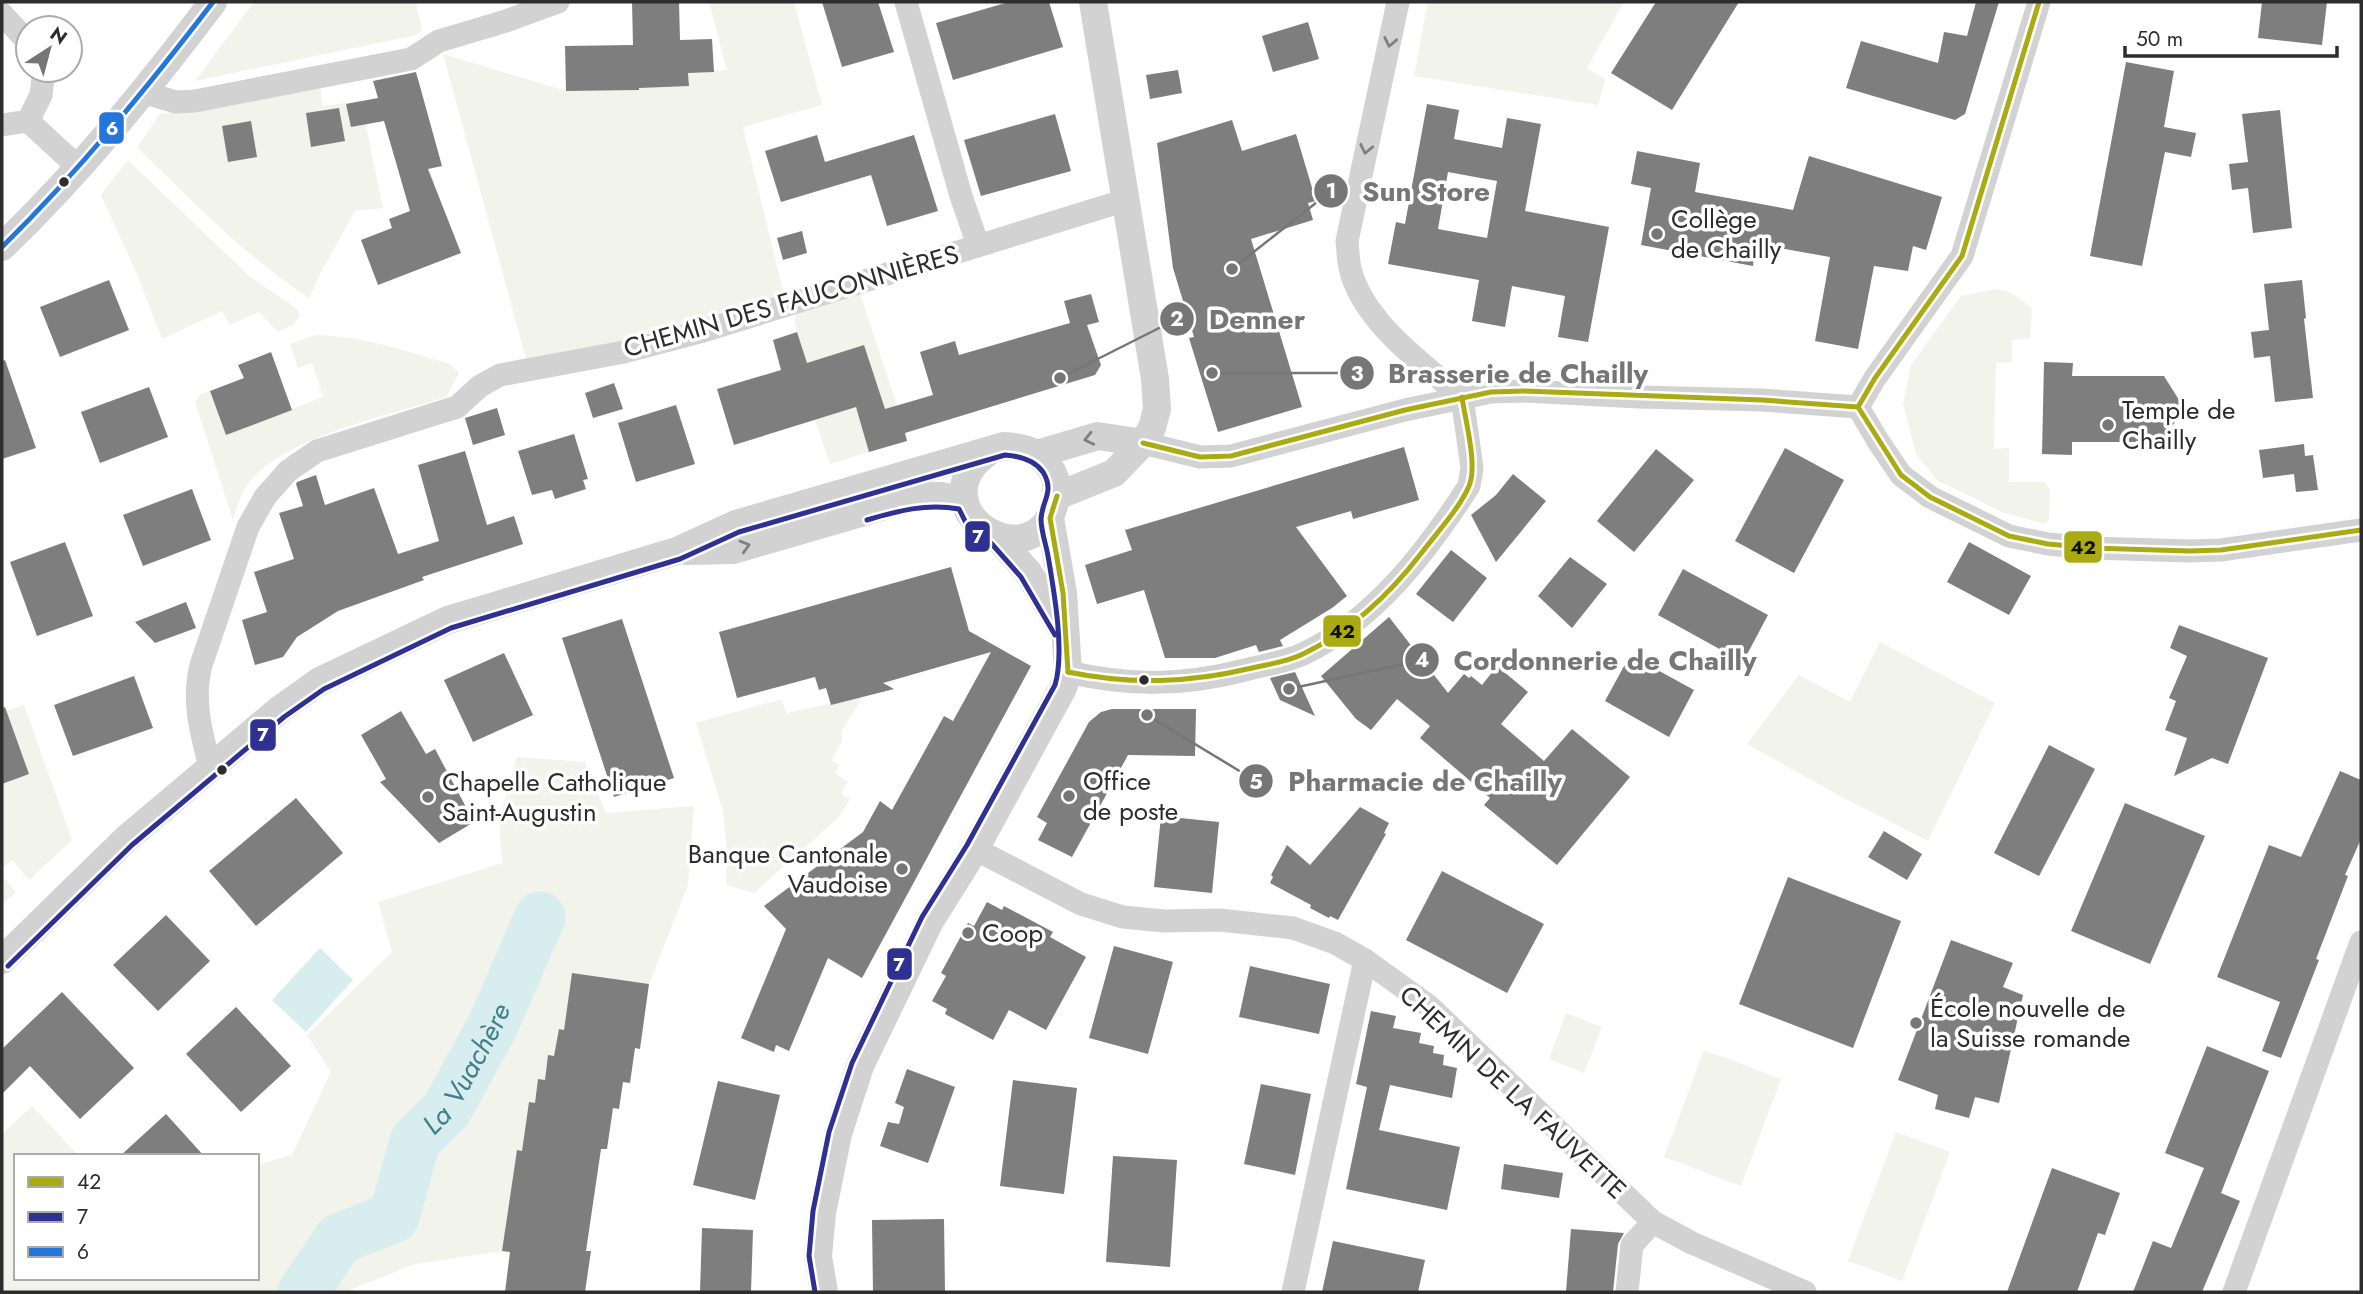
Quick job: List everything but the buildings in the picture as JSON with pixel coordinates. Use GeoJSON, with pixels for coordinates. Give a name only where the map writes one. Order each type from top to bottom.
{"type":"FeatureCollection","features":[{"type":"Feature","properties":{"kind":"street"},"geometry":{"type":"LineString","coordinates":[[2,247],[79,169],[213,2]]}},
{"type":"Feature","properties":{"kind":"street"},"geometry":{"type":"LineString","coordinates":[[142,92],[176,102],[195,101],[411,59],[439,41],[558,2]]}},
{"type":"Feature","properties":{"kind":"street"},"geometry":{"type":"LineString","coordinates":[[906,2],[978,246]]}},
{"type":"Feature","properties":{"kind":"street"},"geometry":{"type":"LineString","coordinates":[[989,451],[973,466],[965,485],[965,500],[973,519],[983,530],[1012,539],[1031,535],[1054,507],[1114,473],[1143,443],[1152,428],[1157,398],[1093,2]]}},
{"type":"Feature","properties":{"kind":"street"},"geometry":{"type":"LineString","coordinates":[[1068,672],[1101,680],[1176,684],[1301,655],[1366,612],[1401,578],[1469,486],[1472,468],[1462,397],[1382,326],[1361,295],[1350,269],[1347,241],[1398,2]]}},
{"type":"Feature","properties":{"kind":"street"},"geometry":{"type":"LineString","coordinates":[[1858,407],[1875,378],[1962,256],[2039,2]]}},
{"type":"Feature","properties":{"kind":"street"},"geometry":{"type":"LineString","coordinates":[[2,14],[14,27]]}},
{"type":"Feature","properties":{"kind":"street"},"geometry":{"type":"LineString","coordinates":[[28,121],[41,95],[42,84]]}},
{"type":"Feature","properties":{"kind":"street"},"geometry":{"type":"LineString","coordinates":[[28,121],[79,169]]}},
{"type":"Feature","properties":{"kind":"street"},"geometry":{"type":"LineString","coordinates":[[2,125],[28,121]]}},
{"type":"Feature","properties":{"kind":"street","name":"CHEMIN DES FAUCONNIÈRES"},"geometry":{"type":"LineString","coordinates":[[210,766],[198,721],[196,685],[201,665],[248,527],[265,497],[288,471],[317,451],[457,407],[480,386],[499,374],[624,352],[701,332],[1126,200]]}},
{"type":"Feature","properties":{"kind":"street"},"geometry":{"type":"LineString","coordinates":[[1037,454],[1097,436],[1143,443],[1200,457],[1231,456],[1462,397],[1523,391],[1762,400],[1858,407]]}},
{"type":"Feature","properties":{"kind":"street"},"geometry":{"type":"LineString","coordinates":[[1858,407],[1901,475],[1930,497],[2009,536],[2048,544],[2091,548],[2190,551],[2221,550],[2361,530]]}},
{"type":"Feature","properties":{"kind":"street"},"geometry":{"type":"LineString","coordinates":[[2,960],[125,839],[279,709],[320,681],[442,622],[677,551],[727,526],[1004,446],[1021,447],[1037,454],[1049,465],[1056,481],[1054,507],[1068,672],[1055,703],[975,849],[930,921],[860,1066],[838,1134],[822,1213],[818,1256],[824,1292]]}},
{"type":"Feature","properties":{"kind":"street"},"geometry":{"type":"LineString","coordinates":[[677,551],[733,550],[919,496],[965,500]]}},
{"type":"Feature","properties":{"kind":"street"},"geometry":{"type":"LineString","coordinates":[[996,536],[1028,572],[1064,633]]}},
{"type":"Feature","properties":{"kind":"street","name":"CHEMIN DE LA FAUVETTE"},"geometry":{"type":"LineString","coordinates":[[975,849],[1081,904],[1123,917],[1165,921],[1220,920],[1293,928],[1335,943],[1365,960],[1429,1006],[1653,1222],[1692,1243],[1805,1292]]}},
{"type":"Feature","properties":{"kind":"street"},"geometry":{"type":"LineString","coordinates":[[2234,1292],[2361,942]]}},
{"type":"Feature","properties":{"kind":"street"},"geometry":{"type":"LineString","coordinates":[[1293,1292],[1365,960]]}},
{"type":"Feature","properties":{"kind":"street"},"geometry":{"type":"LineString","coordinates":[[1627,1292],[1632,1245],[1653,1222]]}},
{"type":"Feature","properties":{"kind":"shaded area"},"geometry":{"type":"Polygon","coordinates":[[[254,2],[416,2],[422,29],[412,36],[195,81],[254,2]]]}},
{"type":"Feature","properties":{"kind":"shaded area"},"geometry":{"type":"Polygon","coordinates":[[[709,2],[794,2],[822,105],[743,127],[785,299],[660,337],[526,359],[443,54],[566,91],[639,90],[639,81],[689,85],[688,73],[727,70],[709,2]]]}},
{"type":"Feature","properties":{"kind":"shaded area"},"geometry":{"type":"Polygon","coordinates":[[[1428,2],[1624,2],[1587,68],[1605,79],[1598,105],[1414,76],[1428,2]]]}},
{"type":"Feature","properties":{"kind":"shaded area"},"geometry":{"type":"Polygon","coordinates":[[[320,87],[323,106],[361,101],[383,208],[355,211],[309,298],[241,246],[137,147],[160,114],[320,87]]]}},
{"type":"Feature","properties":{"kind":"shaded area"},"geometry":{"type":"Polygon","coordinates":[[[128,160],[248,275],[296,308],[300,315],[294,324],[278,332],[259,312],[230,325],[222,311],[162,339],[137,274],[101,195],[128,160]]]}},
{"type":"Feature","properties":{"kind":"shaded area"},"geometry":{"type":"Polygon","coordinates":[[[1997,289],[2010,292],[2032,308],[2030,339],[2012,340],[2012,362],[1996,363],[1994,449],[2009,448],[2009,482],[2045,482],[2050,490],[2049,520],[2045,524],[2004,513],[1937,480],[1916,454],[1903,404],[1911,365],[1961,296],[1997,289]]]}},
{"type":"Feature","properties":{"kind":"shaded area"},"geometry":{"type":"Polygon","coordinates":[[[860,293],[897,406],[866,442],[869,452],[830,464],[808,400],[804,356],[794,320],[797,313],[860,293]]]}},
{"type":"Feature","properties":{"kind":"shaded area"},"geometry":{"type":"Polygon","coordinates":[[[316,335],[351,338],[401,349],[450,364],[459,373],[446,397],[336,431],[280,456],[259,472],[244,490],[233,520],[195,402],[201,394],[210,391],[227,434],[323,397],[312,363],[298,368],[290,344],[316,335]]]}},
{"type":"Feature","properties":{"kind":"shaded area"},"geometry":{"type":"Polygon","coordinates":[[[1880,642],[1995,703],[1928,841],[1747,744],[1799,675],[1850,702],[1880,642]]]}},
{"type":"Feature","properties":{"kind":"shaded area"},"geometry":{"type":"Polygon","coordinates":[[[862,697],[842,731],[842,742],[831,760],[839,765],[835,773],[848,782],[841,794],[850,799],[840,816],[754,893],[726,885],[727,856],[723,811],[696,723],[782,699],[786,713],[862,697]]]}},
{"type":"Feature","properties":{"kind":"shaded area"},"geometry":{"type":"Polygon","coordinates":[[[24,705],[72,840],[29,880],[12,860],[2,869],[2,712],[24,705]]]}},
{"type":"Feature","properties":{"kind":"shaded area"},"geometry":{"type":"Polygon","coordinates":[[[517,757],[585,762],[606,813],[694,806],[688,885],[649,984],[573,973],[564,1030],[559,1030],[554,1056],[548,1055],[545,1080],[538,1079],[535,1103],[529,1103],[522,1151],[517,1151],[502,1251],[415,1264],[345,1292],[2,1292],[2,1134],[32,1106],[77,1154],[14,1154],[14,1280],[259,1280],[259,1164],[292,1155],[331,1072],[307,1035],[392,952],[378,902],[502,863],[499,819],[517,757]]]}},
{"type":"Feature","properties":{"kind":"shaded area"},"geometry":{"type":"Polygon","coordinates":[[[2,876],[16,892],[2,905],[2,876]]]}},
{"type":"Feature","properties":{"kind":"shaded area"},"geometry":{"type":"Polygon","coordinates":[[[320,948],[353,980],[306,1032],[272,1000],[320,948]]]}},
{"type":"Feature","properties":{"kind":"shaded area","name":"La Vuachère"},"geometry":{"type":"Polygon","coordinates":[[[507,950],[524,954],[533,974],[532,1000],[519,1021],[508,1027],[493,1025],[486,994],[491,977],[507,950]]]}},
{"type":"Feature","properties":{"kind":"shaded area"},"geometry":{"type":"Polygon","coordinates":[[[1566,1013],[1602,1027],[1584,1073],[1549,1059],[1566,1013]]]}},
{"type":"Feature","properties":{"kind":"shaded area"},"geometry":{"type":"Polygon","coordinates":[[[1704,1050],[1781,1079],[1741,1186],[1664,1157],[1704,1050]]]}},
{"type":"Feature","properties":{"kind":"shaded area"},"geometry":{"type":"Polygon","coordinates":[[[1896,1132],[1950,1152],[1902,1281],[1848,1261],[1896,1132]]]}},
{"type":"Feature","properties":{"kind":"waterway","name":"La Vuachère"},"geometry":{"type":"LineString","coordinates":[[303,1292],[339,1239],[394,1217],[415,1141],[447,1109],[493,1025],[540,917]]}},
{"type":"Feature","properties":{"kind":"transit line","name":"6"},"geometry":{"type":"LineString","coordinates":[[2,247],[112,128],[213,2]]}},
{"type":"Feature","properties":{"kind":"transit line","name":"42"},"geometry":{"type":"LineString","coordinates":[[1858,407],[1875,378],[1962,256],[2039,2]]}},
{"type":"Feature","properties":{"kind":"transit line","name":"42"},"geometry":{"type":"LineString","coordinates":[[1143,443],[1200,457],[1231,456],[1405,410],[1491,392],[1762,400],[1858,407]]}},
{"type":"Feature","properties":{"kind":"transit line","name":"42"},"geometry":{"type":"LineString","coordinates":[[1068,672],[1137,680],[1206,677],[1291,659],[1338,634],[1369,610],[1398,582],[1448,520],[1465,494],[1472,466],[1462,397]]}},
{"type":"Feature","properties":{"kind":"transit line","name":"42"},"geometry":{"type":"LineString","coordinates":[[1858,407],[1901,475],[1930,497],[2009,536],[2048,544],[2091,548],[2190,551],[2221,550],[2361,530]]}},
{"type":"Feature","properties":{"kind":"transit line","name":"7"},"geometry":{"type":"LineString","coordinates":[[8,966],[132,845],[284,717],[324,689],[451,628],[680,559],[739,532],[1005,455],[1026,459],[1043,472],[1048,485],[1041,519],[1058,621],[1059,656],[1055,685],[967,845],[922,917],[852,1063],[829,1132],[813,1211],[809,1256],[815,1292]]}},
{"type":"Feature","properties":{"kind":"transit line","name":"42"},"geometry":{"type":"LineString","coordinates":[[1057,496],[1050,518],[1063,593],[1068,672]]}},
{"type":"Feature","properties":{"kind":"transit line","name":"7"},"geometry":{"type":"LineString","coordinates":[[867,520],[924,507],[959,509],[967,525],[978,537],[991,543],[1021,577],[1055,635]]}},
{"type":"Feature","properties":{"kind":"place","name":"Collège de Chailly"},"geometry":{"type":"Point","coordinates":[1657,234]}},
{"type":"Feature","properties":{"kind":"place","name":"Sun Store"},"geometry":{"type":"Point","coordinates":[1232,269]}},
{"type":"Feature","properties":{"kind":"place","name":"Brasserie de Chailly"},"geometry":{"type":"Point","coordinates":[1212,373]}},
{"type":"Feature","properties":{"kind":"place","name":"Denner"},"geometry":{"type":"Point","coordinates":[1060,378]}},
{"type":"Feature","properties":{"kind":"place","name":"Temple de Chailly"},"geometry":{"type":"Point","coordinates":[2108,425]}},
{"type":"Feature","properties":{"kind":"place","name":"Cordonnerie de Chailly"},"geometry":{"type":"Point","coordinates":[1289,689]}},
{"type":"Feature","properties":{"kind":"place","name":"Pharmacie de Chailly"},"geometry":{"type":"Point","coordinates":[1147,715]}},
{"type":"Feature","properties":{"kind":"place","name":"Office de poste"},"geometry":{"type":"Point","coordinates":[1069,796]}},
{"type":"Feature","properties":{"kind":"place","name":"Chapelle Catholique Saint-Augustin"},"geometry":{"type":"Point","coordinates":[428,797]}},
{"type":"Feature","properties":{"kind":"place","name":"Banque Cantonale Vaudoise"},"geometry":{"type":"Point","coordinates":[902,869]}},
{"type":"Feature","properties":{"kind":"place","name":"Coop"},"geometry":{"type":"Point","coordinates":[968,933]}},
{"type":"Feature","properties":{"kind":"place","name":"École nouvelle de la Suisse romande"},"geometry":{"type":"Point","coordinates":[1916,1023]}}]}
